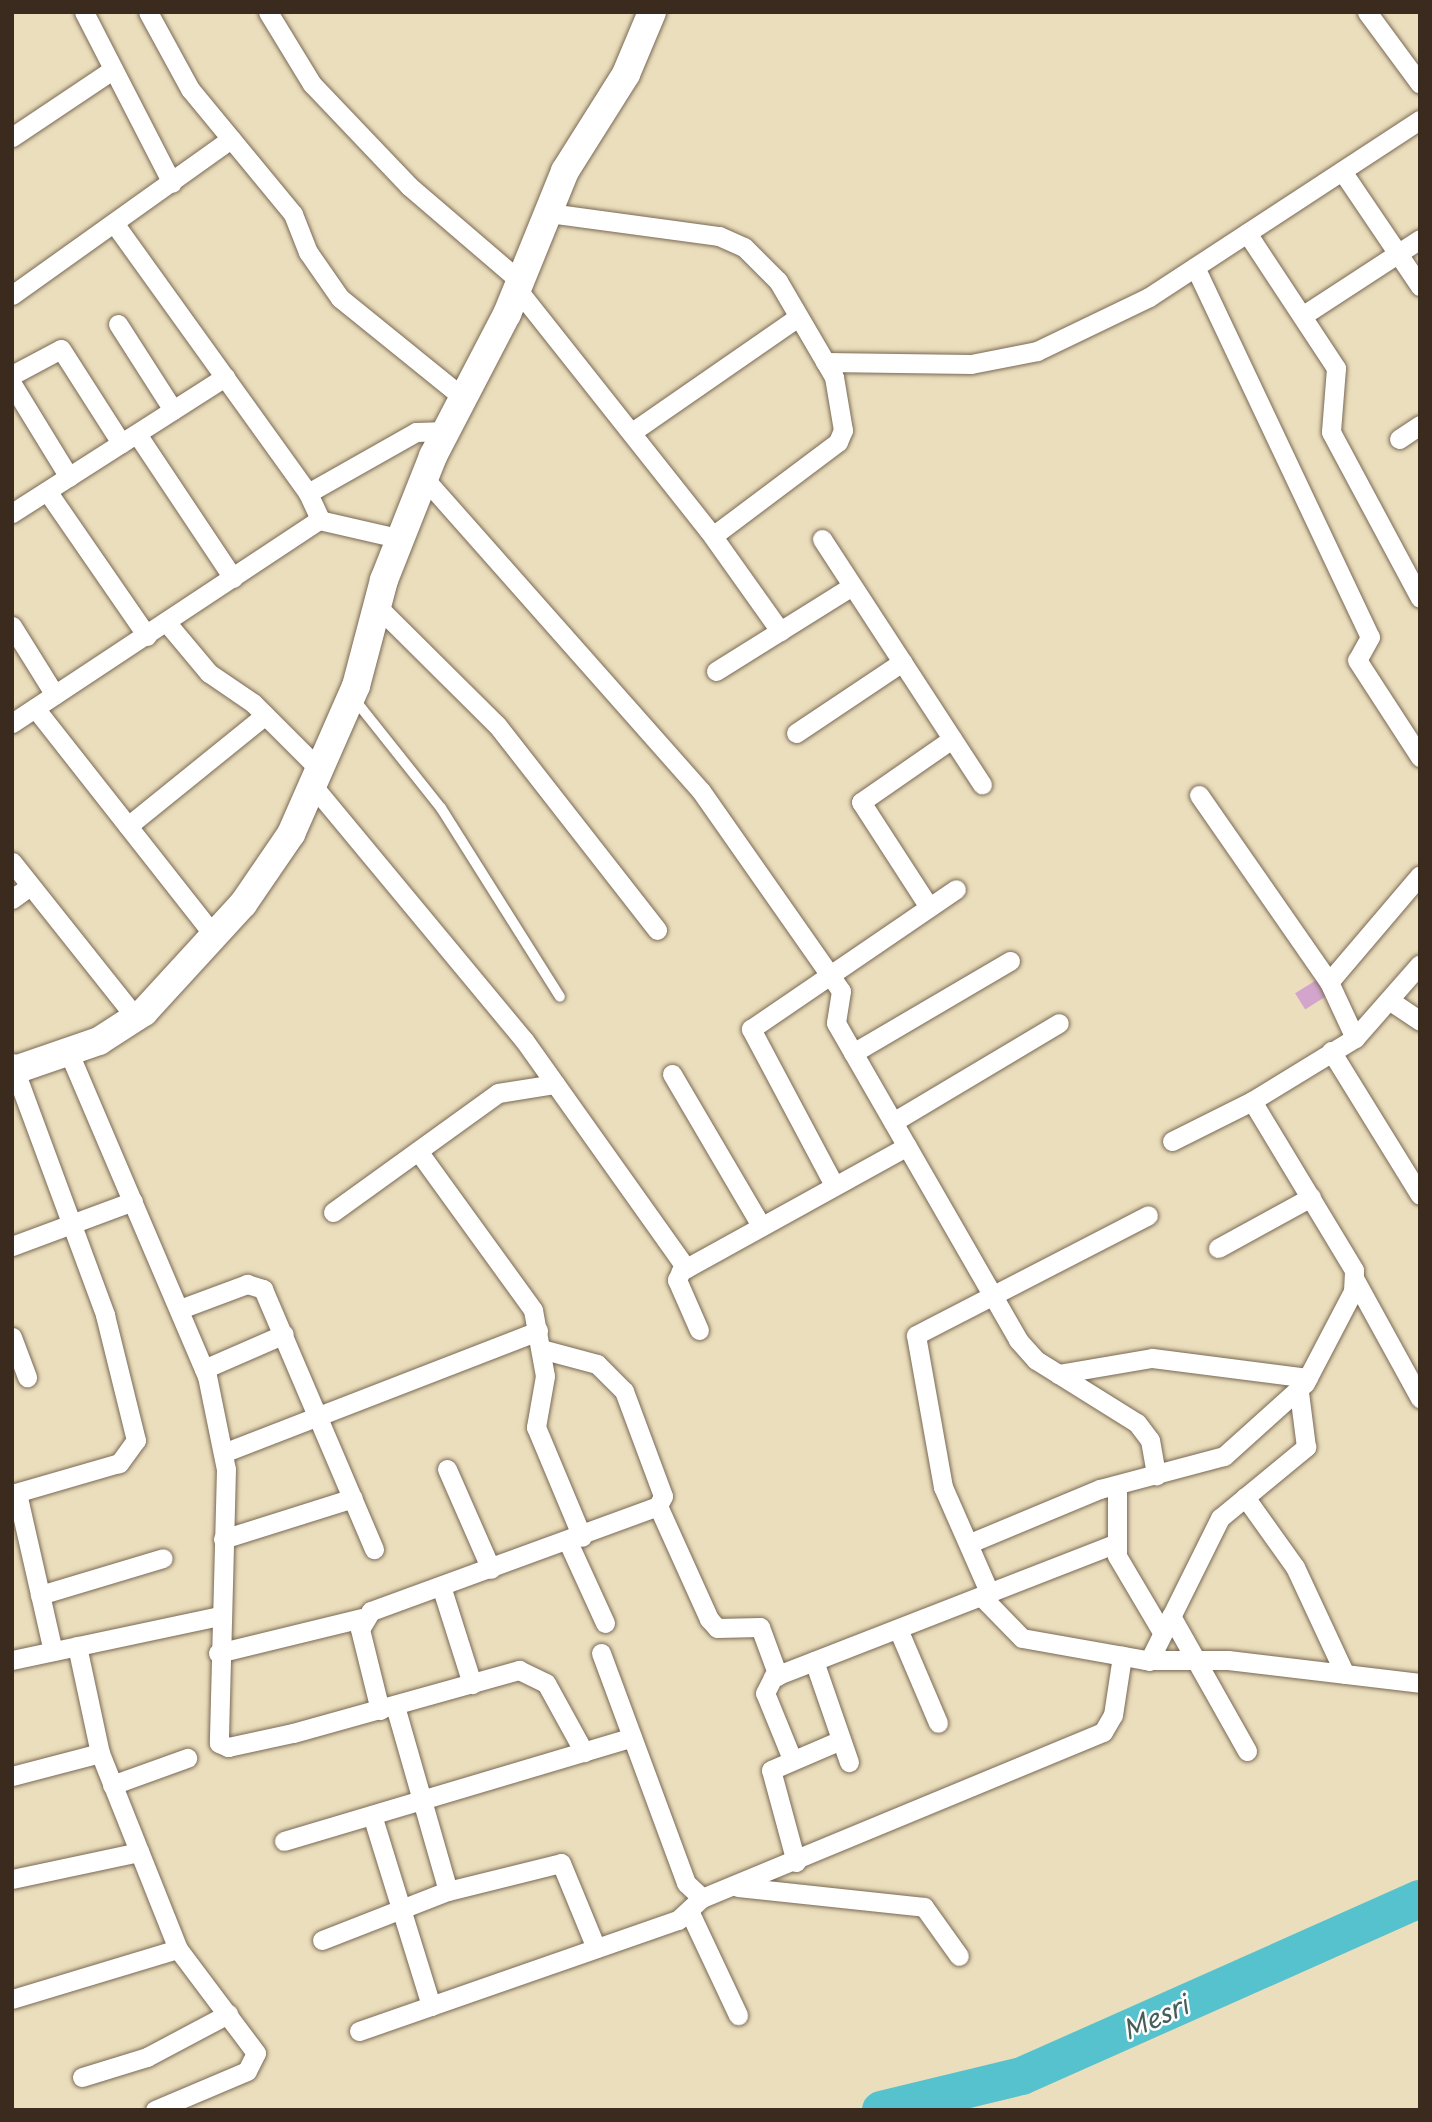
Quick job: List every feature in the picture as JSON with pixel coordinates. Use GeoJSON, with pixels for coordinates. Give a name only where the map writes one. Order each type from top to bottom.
{"type":"FeatureCollection","features":[{"type":"Feature","properties":{"kind":"street"},"geometry":{"type":"LineString","coordinates":[[85,12],[112,70],[172,183]]}},
{"type":"Feature","properties":{"kind":"street"},"geometry":{"type":"LineString","coordinates":[[148,12],[190,89],[293,214],[308,252],[340,298],[461,396]]}},
{"type":"Feature","properties":{"kind":"street"},"geometry":{"type":"LineString","coordinates":[[268,12],[321,94],[409,186],[519,285],[713,536],[780,631]]}},
{"type":"Feature","properties":{"kind":"street"},"geometry":{"type":"LineString","coordinates":[[53,1651],[15,1494],[120,1463],[136,1440],[105,1315],[13,1068],[69,1053],[136,1018],[243,904],[292,834],[352,697],[379,608],[424,478],[461,396],[519,285],[565,171],[626,74],[652,12]]}},
{"type":"Feature","properties":{"kind":"street"},"geometry":{"type":"LineString","coordinates":[[1367,12],[1420,84]]}},
{"type":"Feature","properties":{"kind":"street"},"geometry":{"type":"LineString","coordinates":[[12,137],[112,70]]}},
{"type":"Feature","properties":{"kind":"street"},"geometry":{"type":"LineString","coordinates":[[825,362],[1009,360],[1149,297],[1420,120]]}},
{"type":"Feature","properties":{"kind":"street"},"geometry":{"type":"LineString","coordinates":[[12,295],[116,226],[231,139]]}},
{"type":"Feature","properties":{"kind":"street"},"geometry":{"type":"LineString","coordinates":[[1342,171],[1420,286]]}},
{"type":"Feature","properties":{"kind":"street"},"geometry":{"type":"LineString","coordinates":[[549,213],[719,236],[744,247],[762,262],[825,362],[841,403],[838,442],[713,536]]}},
{"type":"Feature","properties":{"kind":"street"},"geometry":{"type":"LineString","coordinates":[[116,226],[308,493],[319,520]]}},
{"type":"Feature","properties":{"kind":"street"},"geometry":{"type":"LineString","coordinates":[[1247,233],[1336,368],[1331,432],[1420,598]]}},
{"type":"Feature","properties":{"kind":"street"},"geometry":{"type":"LineString","coordinates":[[1302,317],[1420,239]]}},
{"type":"Feature","properties":{"kind":"street"},"geometry":{"type":"LineString","coordinates":[[1195,267],[1370,637],[1357,660],[1420,757]]}},
{"type":"Feature","properties":{"kind":"street"},"geometry":{"type":"LineString","coordinates":[[632,432],[798,317]]}},
{"type":"Feature","properties":{"kind":"street"},"geometry":{"type":"LineString","coordinates":[[118,324],[173,410]]}},
{"type":"Feature","properties":{"kind":"street"},"geometry":{"type":"LineString","coordinates":[[12,375],[61,349],[233,578]]}},
{"type":"Feature","properties":{"kind":"street"},"geometry":{"type":"LineString","coordinates":[[14,508],[47,491],[225,377]]}},
{"type":"Feature","properties":{"kind":"street"},"geometry":{"type":"LineString","coordinates":[[12,384],[69,477]]}},
{"type":"Feature","properties":{"kind":"street"},"geometry":{"type":"LineString","coordinates":[[1399,439],[1420,425]]}},
{"type":"Feature","properties":{"kind":"street"},"geometry":{"type":"LineString","coordinates":[[308,493],[416,432],[446,431]]}},
{"type":"Feature","properties":{"kind":"street"},"geometry":{"type":"LineString","coordinates":[[424,478],[701,792],[842,995],[836,1023],[1026,1352],[1144,1430],[1156,1475]]}},
{"type":"Feature","properties":{"kind":"street"},"geometry":{"type":"LineString","coordinates":[[47,491],[147,636]]}},
{"type":"Feature","properties":{"kind":"street"},"geometry":{"type":"LineString","coordinates":[[12,723],[319,520],[402,539]]}},
{"type":"Feature","properties":{"kind":"street"},"geometry":{"type":"LineString","coordinates":[[822,539],[982,784]]}},
{"type":"Feature","properties":{"kind":"street"},"geometry":{"type":"LineString","coordinates":[[716,671],[852,586]]}},
{"type":"Feature","properties":{"kind":"street"},"geometry":{"type":"LineString","coordinates":[[379,608],[497,725],[657,930]]}},
{"type":"Feature","properties":{"kind":"street"},"geometry":{"type":"LineString","coordinates":[[167,623],[209,673],[265,715],[316,777],[555,1084],[686,1268]]}},
{"type":"Feature","properties":{"kind":"street"},"geometry":{"type":"LineString","coordinates":[[12,626],[55,695]]}},
{"type":"Feature","properties":{"kind":"street"},"geometry":{"type":"LineString","coordinates":[[796,733],[902,662]]}},
{"type":"Feature","properties":{"kind":"street"},"geometry":{"type":"LineString","coordinates":[[35,708],[212,934]]}},
{"type":"Feature","properties":{"kind":"street"},"geometry":{"type":"LineString","coordinates":[[128,826],[265,715]]}},
{"type":"Feature","properties":{"kind":"street"},"geometry":{"type":"LineString","coordinates":[[929,907],[861,802],[952,739]]}},
{"type":"Feature","properties":{"kind":"street"},"geometry":{"type":"LineString","coordinates":[[1199,795],[1329,982],[1355,1038]]}},
{"type":"Feature","properties":{"kind":"street"},"geometry":{"type":"LineString","coordinates":[[12,862],[136,1018]]}},
{"type":"Feature","properties":{"kind":"street"},"geometry":{"type":"LineString","coordinates":[[1329,982],[1420,875]]}},
{"type":"Feature","properties":{"kind":"street"},"geometry":{"type":"LineString","coordinates":[[12,899],[30,886]]}},
{"type":"Feature","properties":{"kind":"street"},"geometry":{"type":"LineString","coordinates":[[834,1185],[750,1035],[755,1024],[956,889]]}},
{"type":"Feature","properties":{"kind":"street"},"geometry":{"type":"LineString","coordinates":[[853,1053],[1010,961]]}},
{"type":"Feature","properties":{"kind":"street"},"geometry":{"type":"LineString","coordinates":[[1171,1141],[1252,1101],[1355,1038],[1420,964]]}},
{"type":"Feature","properties":{"kind":"street"},"geometry":{"type":"LineString","coordinates":[[1390,1000],[1420,1021]]}},
{"type":"Feature","properties":{"kind":"street"},"geometry":{"type":"LineString","coordinates":[[893,1122],[1059,1023]]}},
{"type":"Feature","properties":{"kind":"street"},"geometry":{"type":"LineString","coordinates":[[1331,1051],[1420,1195]]}},
{"type":"Feature","properties":{"kind":"street"},"geometry":{"type":"LineString","coordinates":[[69,1053],[204,1368],[223,1453],[223,1539],[215,1733],[223,1746],[387,1708],[519,1670],[540,1676],[584,1752]]}},
{"type":"Feature","properties":{"kind":"street"},"geometry":{"type":"LineString","coordinates":[[672,1074],[761,1226]]}},
{"type":"Feature","properties":{"kind":"street"},"geometry":{"type":"LineString","coordinates":[[333,1212],[498,1093],[555,1084]]}},
{"type":"Feature","properties":{"kind":"street"},"geometry":{"type":"LineString","coordinates":[[1252,1101],[1311,1197],[1355,1280],[1414,1372],[1420,1398]]}},
{"type":"Feature","properties":{"kind":"street"},"geometry":{"type":"LineString","coordinates":[[699,1330],[677,1280],[686,1268],[907,1146]]}},
{"type":"Feature","properties":{"kind":"street"},"geometry":{"type":"LineString","coordinates":[[418,1151],[523,1293],[539,1340],[545,1384],[536,1427],[605,1623]]}},
{"type":"Feature","properties":{"kind":"street"},"geometry":{"type":"LineString","coordinates":[[1218,1248],[1311,1197]]}},
{"type":"Feature","properties":{"kind":"street"},"geometry":{"type":"LineString","coordinates":[[12,1246],[133,1201]]}},
{"type":"Feature","properties":{"kind":"street"},"geometry":{"type":"LineString","coordinates":[[1148,1215],[920,1329],[915,1344],[943,1487],[970,1543],[986,1595],[1014,1636],[1149,1661],[1198,1660],[1420,1683]]}},
{"type":"Feature","properties":{"kind":"street"},"geometry":{"type":"LineString","coordinates":[[970,1543],[1117,1485],[1224,1456],[1303,1385],[1355,1280]]}},
{"type":"Feature","properties":{"kind":"street"},"geometry":{"type":"LineString","coordinates":[[180,1309],[255,1284],[284,1334],[374,1549]]}},
{"type":"Feature","properties":{"kind":"street"},"geometry":{"type":"LineString","coordinates":[[204,1368],[284,1334]]}},
{"type":"Feature","properties":{"kind":"street"},"geometry":{"type":"LineString","coordinates":[[12,1337],[27,1377]]}},
{"type":"Feature","properties":{"kind":"street"},"geometry":{"type":"LineString","coordinates":[[218,1653],[362,1618],[658,1506],[663,1496],[624,1391],[597,1364],[539,1340],[320,1416],[223,1453]]}},
{"type":"Feature","properties":{"kind":"street"},"geometry":{"type":"LineString","coordinates":[[1058,1374],[1152,1358],[1303,1385]]}},
{"type":"Feature","properties":{"kind":"street"},"geometry":{"type":"LineString","coordinates":[[1149,1661],[1216,1523],[1306,1447],[1303,1385]]}},
{"type":"Feature","properties":{"kind":"street"},"geometry":{"type":"LineString","coordinates":[[447,1469],[491,1569]]}},
{"type":"Feature","properties":{"kind":"street"},"geometry":{"type":"LineString","coordinates":[[1117,1485],[1115,1544],[1167,1624],[1198,1660],[1247,1751]]}},
{"type":"Feature","properties":{"kind":"street"},"geometry":{"type":"LineString","coordinates":[[1245,1497],[1295,1567],[1345,1674]]}},
{"type":"Feature","properties":{"kind":"street"},"geometry":{"type":"LineString","coordinates":[[223,1539],[353,1498]]}},
{"type":"Feature","properties":{"kind":"street"},"geometry":{"type":"LineString","coordinates":[[658,1506],[713,1625],[760,1627],[778,1676]]}},
{"type":"Feature","properties":{"kind":"street"},"geometry":{"type":"LineString","coordinates":[[792,1759],[765,1693],[767,1682],[814,1661],[1115,1544]]}},
{"type":"Feature","properties":{"kind":"street"},"geometry":{"type":"LineString","coordinates":[[40,1595],[163,1558]]}},
{"type":"Feature","properties":{"kind":"street"},"geometry":{"type":"LineString","coordinates":[[441,1586],[472,1684]]}},
{"type":"Feature","properties":{"kind":"street"},"geometry":{"type":"LineString","coordinates":[[12,1660],[219,1616]]}},
{"type":"Feature","properties":{"kind":"street"},"geometry":{"type":"LineString","coordinates":[[362,1618],[387,1708],[422,1800],[448,1891]]}},
{"type":"Feature","properties":{"kind":"street"},"geometry":{"type":"LineString","coordinates":[[898,1629],[938,1723]]}},
{"type":"Feature","properties":{"kind":"street"},"geometry":{"type":"LineString","coordinates":[[77,1646],[100,1753],[178,1949],[254,2048],[253,2065],[155,2110]]}},
{"type":"Feature","properties":{"kind":"street"},"geometry":{"type":"LineString","coordinates":[[601,1653],[738,2015]]}},
{"type":"Feature","properties":{"kind":"street"},"geometry":{"type":"LineString","coordinates":[[359,2031],[596,1948],[1103,1731],[1113,1715],[1122,1656]]}},
{"type":"Feature","properties":{"kind":"street"},"geometry":{"type":"LineString","coordinates":[[814,1661],[849,1762]]}},
{"type":"Feature","properties":{"kind":"street"},"geometry":{"type":"LineString","coordinates":[[284,1841],[632,1737]]}},
{"type":"Feature","properties":{"kind":"street"},"geometry":{"type":"LineString","coordinates":[[796,1862],[770,1775],[792,1759],[841,1741]]}},
{"type":"Feature","properties":{"kind":"street"},"geometry":{"type":"LineString","coordinates":[[12,1776],[100,1753]]}},
{"type":"Feature","properties":{"kind":"street"},"geometry":{"type":"LineString","coordinates":[[112,1785],[187,1758]]}},
{"type":"Feature","properties":{"kind":"street"},"geometry":{"type":"LineString","coordinates":[[372,1815],[431,2006]]}},
{"type":"Feature","properties":{"kind":"street"},"geometry":{"type":"LineString","coordinates":[[12,1879],[139,1852]]}},
{"type":"Feature","properties":{"kind":"street"},"geometry":{"type":"LineString","coordinates":[[322,1940],[448,1891],[561,1863],[596,1948]]}},
{"type":"Feature","properties":{"kind":"street"},"geometry":{"type":"LineString","coordinates":[[737,1887],[924,1907],[959,1956]]}},
{"type":"Feature","properties":{"kind":"street"},"geometry":{"type":"LineString","coordinates":[[12,1998],[178,1949]]}},
{"type":"Feature","properties":{"kind":"street"},"geometry":{"type":"LineString","coordinates":[[82,2077],[147,2057],[228,2014]]}},
{"type":"Feature","properties":{"kind":"lane"},"geometry":{"type":"LineString","coordinates":[[352,697],[441,808],[560,997]]}},
{"type":"Feature","properties":{"kind":"building"},"geometry":{"type":"Polygon","coordinates":[[[1318,979],[1328,995],[1305,1009],[1295,993],[1318,979]]]}},
{"type":"Feature","properties":{"kind":"waterway","name":"Mesri"},"geometry":{"type":"LineString","coordinates":[[881,2110],[1022,2076],[1420,1899]]}}]}
